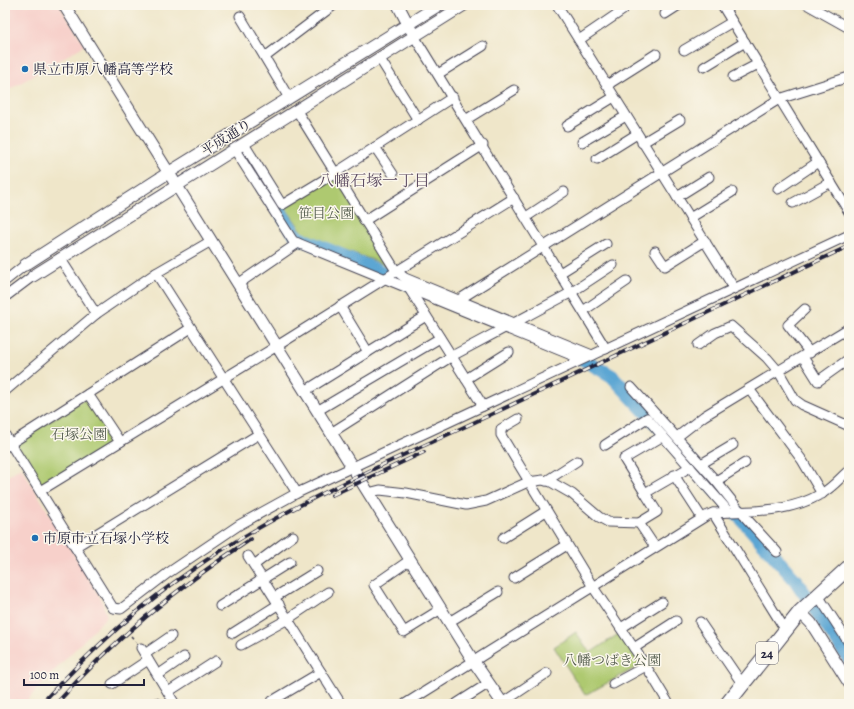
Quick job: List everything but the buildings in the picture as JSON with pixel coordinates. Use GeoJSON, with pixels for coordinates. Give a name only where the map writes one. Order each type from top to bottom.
{"type":"FeatureCollection","features":[{"type":"Feature","properties":{"kind":"main road","name":"24"},"geometry":{"type":"LineString","coordinates":[[727,704],[786,628],[810,602],[849,567]]}},
{"type":"Feature","properties":{"kind":"street"},"geometry":{"type":"LineString","coordinates":[[64,5],[352,468],[474,662],[503,704],[547,673]]}},
{"type":"Feature","properties":{"kind":"street"},"geometry":{"type":"LineString","coordinates":[[265,57],[334,5]]}},
{"type":"Feature","properties":{"kind":"street"},"geometry":{"type":"LineString","coordinates":[[398,5],[414,36],[453,97],[606,349]]}},
{"type":"Feature","properties":{"kind":"street","name":"平成通り"},"geometry":{"type":"LineString","coordinates":[[5,281],[26,265],[168,173],[439,5]]}},
{"type":"Feature","properties":{"kind":"street","name":"平成通り"},"geometry":{"type":"LineString","coordinates":[[5,296],[60,258],[297,111],[464,5]]}},
{"type":"Feature","properties":{"kind":"street"},"geometry":{"type":"LineString","coordinates":[[557,5],[734,288]]}},
{"type":"Feature","properties":{"kind":"street"},"geometry":{"type":"LineString","coordinates":[[665,14],[680,5]]}},
{"type":"Feature","properties":{"kind":"street"},"geometry":{"type":"LineString","coordinates":[[722,5],[849,212]]}},
{"type":"Feature","properties":{"kind":"street"},"geometry":{"type":"LineString","coordinates":[[808,5],[849,28]]}},
{"type":"Feature","properties":{"kind":"street"},"geometry":{"type":"LineString","coordinates":[[579,40],[623,10]]}},
{"type":"Feature","properties":{"kind":"street"},"geometry":{"type":"LineString","coordinates":[[240,16],[289,98]]}},
{"type":"Feature","properties":{"kind":"street"},"geometry":{"type":"LineString","coordinates":[[684,50],[732,22]]}},
{"type":"Feature","properties":{"kind":"street"},"geometry":{"type":"LineString","coordinates":[[704,67],[745,42]]}},
{"type":"Feature","properties":{"kind":"street"},"geometry":{"type":"LineString","coordinates":[[438,74],[483,46]]}},
{"type":"Feature","properties":{"kind":"street"},"geometry":{"type":"LineString","coordinates":[[606,85],[656,54]]}},
{"type":"Feature","properties":{"kind":"street"},"geometry":{"type":"LineString","coordinates":[[380,59],[418,120]]}},
{"type":"Feature","properties":{"kind":"street"},"geometry":{"type":"LineString","coordinates":[[733,77],[758,64]]}},
{"type":"Feature","properties":{"kind":"street"},"geometry":{"type":"LineString","coordinates":[[460,299],[780,98],[849,77]]}},
{"type":"Feature","properties":{"kind":"street"},"geometry":{"type":"LineString","coordinates":[[466,119],[514,90]]}},
{"type":"Feature","properties":{"kind":"street"},"geometry":{"type":"LineString","coordinates":[[239,147],[282,205],[335,173],[453,97]]}},
{"type":"Feature","properties":{"kind":"street"},"geometry":{"type":"LineString","coordinates":[[567,126],[614,97]]}},
{"type":"Feature","properties":{"kind":"street"},"geometry":{"type":"LineString","coordinates":[[297,111],[396,271],[405,278],[460,299],[592,355]]}},
{"type":"Feature","properties":{"kind":"street"},"geometry":{"type":"LineString","coordinates":[[582,142],[626,116]]}},
{"type":"Feature","properties":{"kind":"street"},"geometry":{"type":"LineString","coordinates":[[642,143],[680,120]]}},
{"type":"Feature","properties":{"kind":"street"},"geometry":{"type":"LineString","coordinates":[[597,159],[637,134]]}},
{"type":"Feature","properties":{"kind":"street"},"geometry":{"type":"LineString","coordinates":[[364,221],[483,146]]}},
{"type":"Feature","properties":{"kind":"street"},"geometry":{"type":"LineString","coordinates":[[239,147],[293,241],[581,359]]}},
{"type":"Feature","properties":{"kind":"street"},"geometry":{"type":"LineString","coordinates":[[375,147],[393,174]]}},
{"type":"Feature","properties":{"kind":"street"},"geometry":{"type":"LineString","coordinates":[[778,189],[818,162]]}},
{"type":"Feature","properties":{"kind":"street"},"geometry":{"type":"LineString","coordinates":[[677,197],[708,177]]}},
{"type":"Feature","properties":{"kind":"street"},"geometry":{"type":"LineString","coordinates":[[793,204],[831,182]]}},
{"type":"Feature","properties":{"kind":"street"},"geometry":{"type":"LineString","coordinates":[[526,217],[564,192]]}},
{"type":"Feature","properties":{"kind":"street"},"geometry":{"type":"LineString","coordinates":[[690,218],[732,192]]}},
{"type":"Feature","properties":{"kind":"street"},"geometry":{"type":"LineString","coordinates":[[40,491],[277,346],[514,198]]}},
{"type":"Feature","properties":{"kind":"street"},"geometry":{"type":"LineString","coordinates":[[5,435],[8,445],[40,491],[113,608],[121,609],[168,573],[239,525],[297,493],[849,234]]}},
{"type":"Feature","properties":{"kind":"street"},"geometry":{"type":"LineString","coordinates":[[5,391],[96,314],[156,273],[211,241]]}},
{"type":"Feature","properties":{"kind":"street"},"geometry":{"type":"LineString","coordinates":[[655,251],[665,266],[705,241]]}},
{"type":"Feature","properties":{"kind":"street"},"geometry":{"type":"LineString","coordinates":[[238,284],[298,243]]}},
{"type":"Feature","properties":{"kind":"street"},"geometry":{"type":"LineString","coordinates":[[560,273],[606,244]]}},
{"type":"Feature","properties":{"kind":"street"},"geometry":{"type":"LineString","coordinates":[[60,258],[96,314]]}},
{"type":"Feature","properties":{"kind":"street"},"geometry":{"type":"LineString","coordinates":[[331,433],[452,356],[572,292],[614,265]]}},
{"type":"Feature","properties":{"kind":"street"},"geometry":{"type":"LineString","coordinates":[[156,273],[297,493]]}},
{"type":"Feature","properties":{"kind":"street"},"geometry":{"type":"LineString","coordinates":[[583,311],[627,281]]}},
{"type":"Feature","properties":{"kind":"street"},"geometry":{"type":"LineString","coordinates":[[410,290],[483,406]]}},
{"type":"Feature","properties":{"kind":"street"},"geometry":{"type":"LineString","coordinates":[[340,306],[368,352]]}},
{"type":"Feature","properties":{"kind":"street"},"geometry":{"type":"LineString","coordinates":[[806,309],[788,325],[806,355],[818,382],[846,361]]}},
{"type":"Feature","properties":{"kind":"street"},"geometry":{"type":"LineString","coordinates":[[305,391],[426,316]]}},
{"type":"Feature","properties":{"kind":"street"},"geometry":{"type":"LineString","coordinates":[[698,345],[715,333],[731,326],[767,358],[779,372],[795,400],[802,406],[849,426]]}},
{"type":"Feature","properties":{"kind":"street"},"geometry":{"type":"LineString","coordinates":[[8,445],[191,328]]}},
{"type":"Feature","properties":{"kind":"street"},"geometry":{"type":"LineString","coordinates":[[677,437],[704,416],[779,372],[849,328]]}},
{"type":"Feature","properties":{"kind":"street"},"geometry":{"type":"LineString","coordinates":[[317,412],[440,338]]}},
{"type":"Feature","properties":{"kind":"street"},"geometry":{"type":"LineString","coordinates":[[466,379],[509,352]]}},
{"type":"Feature","properties":{"kind":"street"},"geometry":{"type":"LineString","coordinates":[[631,387],[716,481],[736,511]]}},
{"type":"Feature","properties":{"kind":"street"},"geometry":{"type":"LineString","coordinates":[[749,389],[802,460],[822,494]]}},
{"type":"Feature","properties":{"kind":"street"},"geometry":{"type":"LineString","coordinates":[[88,394],[120,442]]}},
{"type":"Feature","properties":{"kind":"street"},"geometry":{"type":"LineString","coordinates":[[605,445],[646,418],[690,467],[777,552]]}},
{"type":"Feature","properties":{"kind":"street"},"geometry":{"type":"LineString","coordinates":[[518,419],[501,429],[500,435],[593,587],[646,666],[669,704]]}},
{"type":"Feature","properties":{"kind":"street"},"geometry":{"type":"LineString","coordinates":[[75,547],[259,434]]}},
{"type":"Feature","properties":{"kind":"street"},"geometry":{"type":"LineString","coordinates":[[546,481],[572,494],[599,517],[608,522],[639,523],[657,512],[624,459],[662,436]]}},
{"type":"Feature","properties":{"kind":"street"},"geometry":{"type":"LineString","coordinates":[[701,464],[733,445]]}},
{"type":"Feature","properties":{"kind":"street"},"geometry":{"type":"LineString","coordinates":[[368,493],[380,490],[406,493],[466,505],[486,501],[528,482],[546,481],[577,461]]}},
{"type":"Feature","properties":{"kind":"street"},"geometry":{"type":"LineString","coordinates":[[716,481],[745,462]]}},
{"type":"Feature","properties":{"kind":"street"},"geometry":{"type":"LineString","coordinates":[[645,493],[690,467]]}},
{"type":"Feature","properties":{"kind":"street"},"geometry":{"type":"LineString","coordinates":[[405,704],[702,518],[713,513],[780,509],[796,506],[822,494],[848,473]]}},
{"type":"Feature","properties":{"kind":"street"},"geometry":{"type":"LineString","coordinates":[[674,475],[702,518]]}},
{"type":"Feature","properties":{"kind":"street"},"geometry":{"type":"LineString","coordinates":[[503,538],[546,511]]}},
{"type":"Feature","properties":{"kind":"street"},"geometry":{"type":"LineString","coordinates":[[713,513],[786,628]]}},
{"type":"Feature","properties":{"kind":"street"},"geometry":{"type":"LineString","coordinates":[[639,523],[655,547]]}},
{"type":"Feature","properties":{"kind":"street"},"geometry":{"type":"LineString","coordinates":[[254,564],[293,536]]}},
{"type":"Feature","properties":{"kind":"street"},"geometry":{"type":"LineString","coordinates":[[514,578],[567,545]]}},
{"type":"Feature","properties":{"kind":"street"},"geometry":{"type":"LineString","coordinates":[[248,556],[341,704]]}},
{"type":"Feature","properties":{"kind":"street"},"geometry":{"type":"LineString","coordinates":[[410,560],[374,585],[404,632],[441,609]]}},
{"type":"Feature","properties":{"kind":"street"},"geometry":{"type":"LineString","coordinates":[[220,606],[264,580],[290,562]]}},
{"type":"Feature","properties":{"kind":"street"},"geometry":{"type":"LineString","coordinates":[[233,633],[317,571]]}},
{"type":"Feature","properties":{"kind":"street"},"geometry":{"type":"LineString","coordinates":[[241,645],[288,619],[328,592]]}},
{"type":"Feature","properties":{"kind":"street"},"geometry":{"type":"LineString","coordinates":[[449,622],[498,592]]}},
{"type":"Feature","properties":{"kind":"street"},"geometry":{"type":"LineString","coordinates":[[621,628],[662,602]]}},
{"type":"Feature","properties":{"kind":"street"},"geometry":{"type":"LineString","coordinates":[[810,602],[849,643]]}},
{"type":"Feature","properties":{"kind":"street"},"geometry":{"type":"LineString","coordinates":[[810,602],[811,623],[849,683]]}},
{"type":"Feature","properties":{"kind":"street"},"geometry":{"type":"LineString","coordinates":[[634,648],[676,621]]}},
{"type":"Feature","properties":{"kind":"street"},"geometry":{"type":"LineString","coordinates":[[700,622],[743,685]]}},
{"type":"Feature","properties":{"kind":"street"},"geometry":{"type":"LineString","coordinates":[[112,684],[145,654],[171,636]]}},
{"type":"Feature","properties":{"kind":"street"},"geometry":{"type":"LineString","coordinates":[[145,654],[176,704]]}},
{"type":"Feature","properties":{"kind":"street"},"geometry":{"type":"LineString","coordinates":[[158,675],[184,657]]}},
{"type":"Feature","properties":{"kind":"street"},"geometry":{"type":"LineString","coordinates":[[168,692],[216,661]]}},
{"type":"Feature","properties":{"kind":"street"},"geometry":{"type":"LineString","coordinates":[[613,684],[646,666]]}},
{"type":"Feature","properties":{"kind":"street"},"geometry":{"type":"LineString","coordinates":[[274,704],[272,701],[321,672]]}},
{"type":"Feature","properties":{"kind":"street"},"geometry":{"type":"LineString","coordinates":[[456,704],[489,683]]}},
{"type":"Feature","properties":{"kind":"shaded area","name":"県立市原八幡高等学校"},"geometry":{"type":"Polygon","coordinates":[[[5,5],[59,5],[85,45],[5,92],[5,5]]]}},
{"type":"Feature","properties":{"kind":"shaded area","name":"市原市立石塚小学校"},"geometry":{"type":"Polygon","coordinates":[[[21,467],[101,599],[107,616],[36,690],[25,704],[5,704],[5,478],[21,467]]]}},
{"type":"Feature","properties":{"kind":"green space","name":"笹目公園"},"geometry":{"type":"Polygon","coordinates":[[[335,176],[391,267],[305,235],[284,206],[335,176]]]}},
{"type":"Feature","properties":{"kind":"green space","name":"石塚公園"},"geometry":{"type":"Polygon","coordinates":[[[88,397],[117,441],[41,488],[13,444],[88,397]]]}},
{"type":"Feature","properties":{"kind":"green space","name":"八幡つばき公園"},"geometry":{"type":"Polygon","coordinates":[[[576,632],[590,653],[620,633],[641,665],[585,695],[554,647],[576,632]]]}},
{"type":"Feature","properties":{"kind":"waterway"},"geometry":{"type":"LineString","coordinates":[[262,185],[297,237],[417,287]]}},
{"type":"Feature","properties":{"kind":"waterway"},"geometry":{"type":"LineString","coordinates":[[571,352],[612,376],[693,463],[796,581],[849,659]]}},
{"type":"Feature","properties":{"kind":"railway"},"geometry":{"type":"LineString","coordinates":[[41,704],[76,667],[113,632],[151,600],[192,570],[264,525],[377,467],[849,246]]}},
{"type":"Feature","properties":{"kind":"railway"},"geometry":{"type":"LineString","coordinates":[[332,495],[424,452]]}},
{"type":"Feature","properties":{"kind":"railway"},"geometry":{"type":"LineString","coordinates":[[56,704],[100,658],[148,615],[198,576],[251,539]]}},
{"type":"Feature","properties":{"kind":"place","name":"県立市原八幡高等学校"},"geometry":{"type":"Point","coordinates":[25,69]}},
{"type":"Feature","properties":{"kind":"place","name":"市原市立石塚小学校"},"geometry":{"type":"Point","coordinates":[35,538]}},
{"type":"Feature","properties":{"kind":"district","name":"八幡石塚一丁目"},"geometry":{"type":"Point","coordinates":[374,180]}}]}
